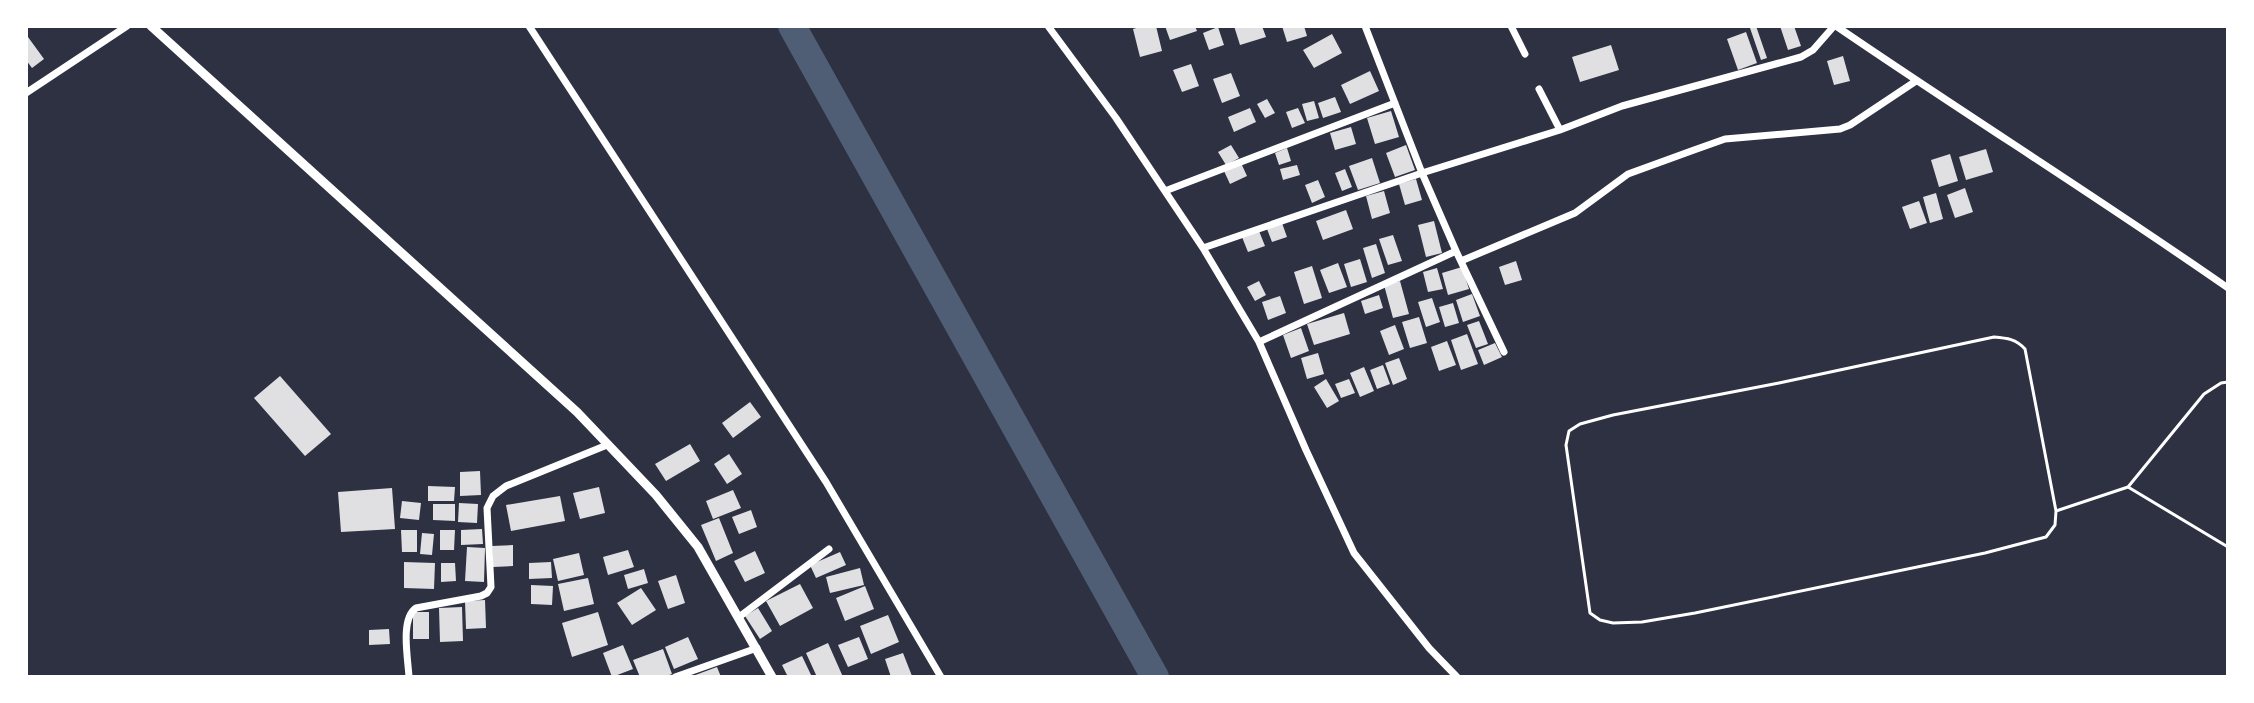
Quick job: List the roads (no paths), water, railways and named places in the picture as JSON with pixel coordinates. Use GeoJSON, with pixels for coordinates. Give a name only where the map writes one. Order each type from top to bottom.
{"type":"FeatureCollection","features":[{"type":"Feature","properties":{"kind":"main road"},"geometry":{"type":"LineString","coordinates":[[151,26],[577,412],[656,495],[698,547],[772,677]]}},
{"type":"Feature","properties":{"kind":"street"},"geometry":{"type":"LineString","coordinates":[[26,93],[127,26]]}},
{"type":"Feature","properties":{"kind":"street"},"geometry":{"type":"LineString","coordinates":[[529,26],[826,482],[941,677]]}},
{"type":"Feature","properties":{"kind":"street"},"geometry":{"type":"LineString","coordinates":[[1048,26],[1165,191],[1259,342],[1354,553],[1429,648],[1457,677]]}},
{"type":"Feature","properties":{"kind":"street"},"geometry":{"type":"LineString","coordinates":[[1365,26],[1422,173],[1504,352]]}},
{"type":"Feature","properties":{"kind":"street"},"geometry":{"type":"LineString","coordinates":[[1511,26],[1525,54]]}},
{"type":"Feature","properties":{"kind":"street"},"geometry":{"type":"LineString","coordinates":[[1203,248],[1422,173],[1560,130],[1622,106],[1801,57],[1813,50],[1835,26],[2228,288]]}},
{"type":"Feature","properties":{"kind":"street"},"geometry":{"type":"LineString","coordinates":[[1461,261],[1575,213],[1628,174],[1725,139],[1840,129],[1916,81]]}},
{"type":"Feature","properties":{"kind":"street"},"geometry":{"type":"LineString","coordinates":[[1539,89],[1560,130]]}},
{"type":"Feature","properties":{"kind":"street"},"geometry":{"type":"LineString","coordinates":[[1165,191],[1395,103]]}},
{"type":"Feature","properties":{"kind":"street"},"geometry":{"type":"LineString","coordinates":[[1259,342],[1456,251]]}},
{"type":"Feature","properties":{"kind":"street"},"geometry":{"type":"LineString","coordinates":[[409,677],[407,625],[411,611],[481,596],[491,587],[487,508],[493,496],[506,486],[607,445]]}},
{"type":"Feature","properties":{"kind":"street"},"geometry":{"type":"LineString","coordinates":[[739,617],[829,549]]}},
{"type":"Feature","properties":{"kind":"street"},"geometry":{"type":"LineString","coordinates":[[675,677],[757,648]]}},
{"type":"Feature","properties":{"kind":"lane"},"geometry":{"type":"LineString","coordinates":[[1994,337],[2009,338],[2025,349],[2056,511],[2055,525],[2046,537],[2035,541],[1695,613],[1642,622],[1613,623],[1600,620],[1590,613],[1566,445],[1569,431],[1580,424],[1613,415],[1994,337]]}},
{"type":"Feature","properties":{"kind":"lane"},"geometry":{"type":"LineString","coordinates":[[2056,511],[2128,487],[2204,394],[2228,382]]}},
{"type":"Feature","properties":{"kind":"lane"},"geometry":{"type":"LineString","coordinates":[[2128,487],[2228,547]]}},
{"type":"Feature","properties":{"kind":"waterway"},"geometry":{"type":"LineString","coordinates":[[792,26],[1155,677]]}}]}
